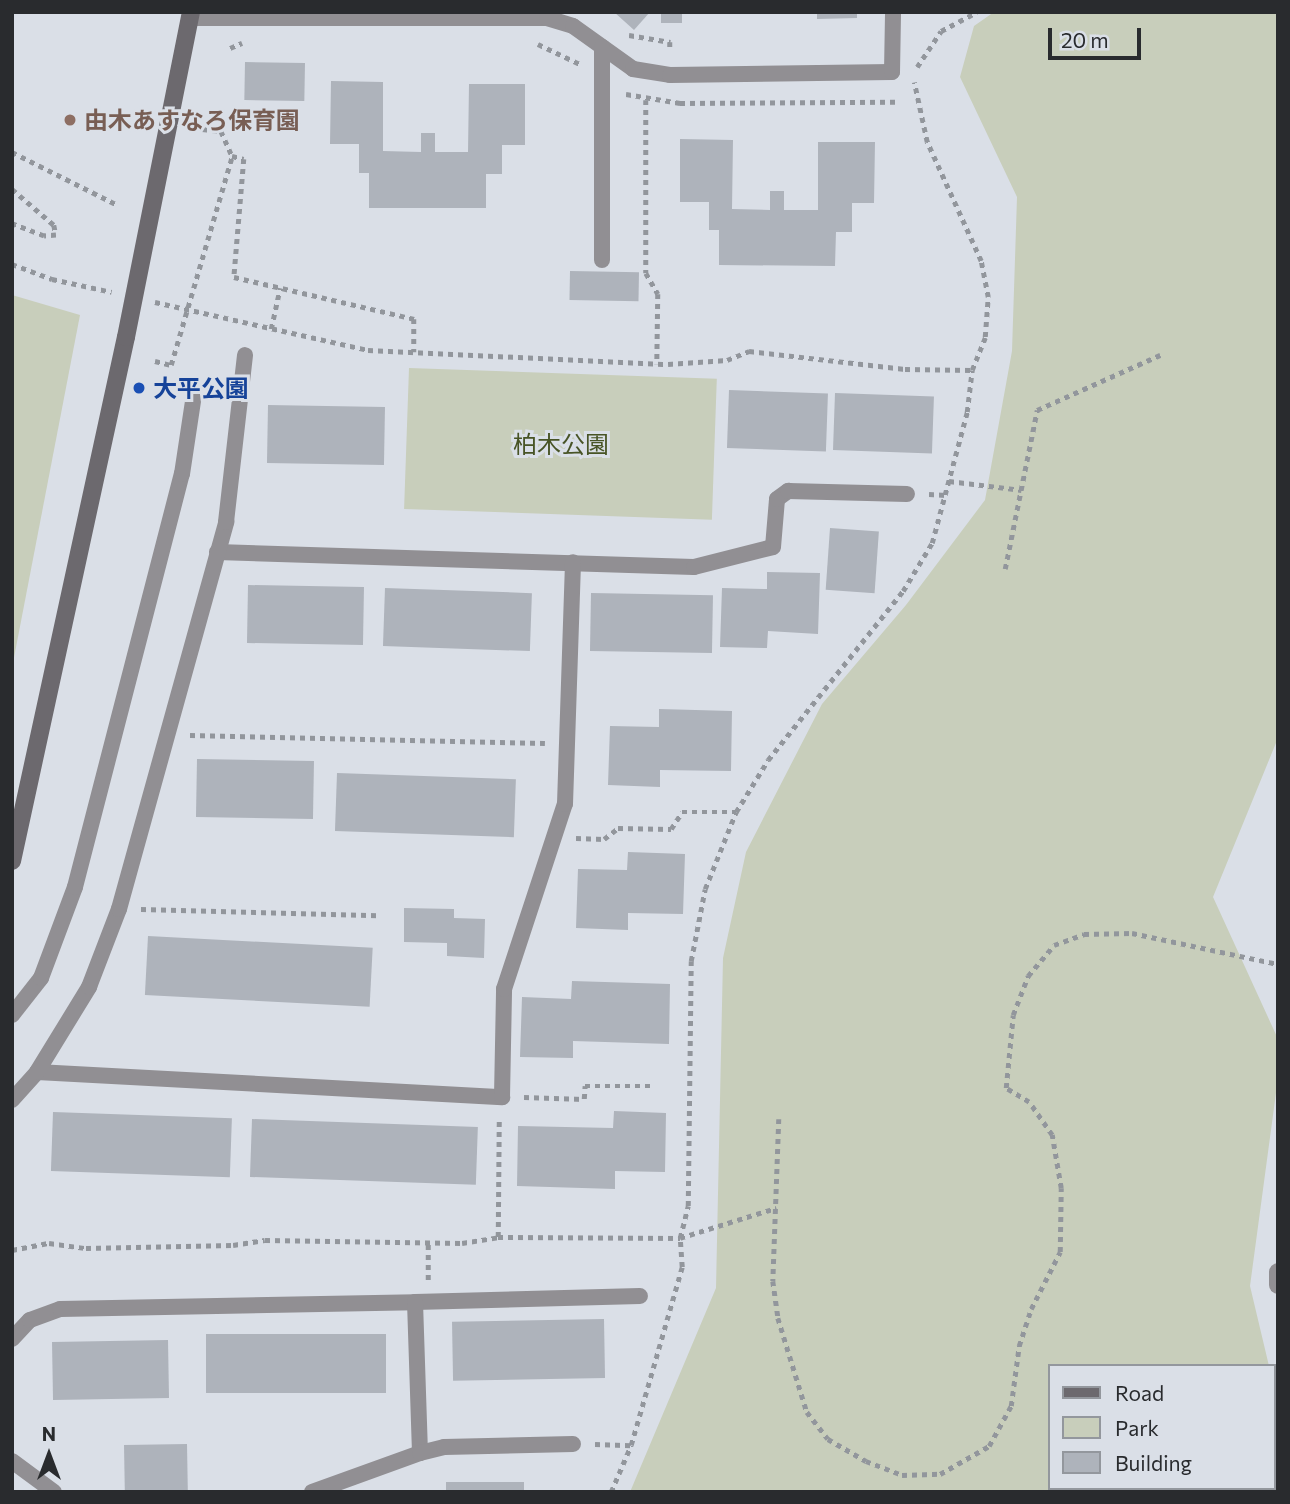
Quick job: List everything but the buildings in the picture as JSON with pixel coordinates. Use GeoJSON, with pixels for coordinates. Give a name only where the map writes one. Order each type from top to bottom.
{"type":"FeatureCollection","features":[{"type":"Feature","properties":{"kind":"street"},"geometry":{"type":"LineString","coordinates":[[12,861],[190,15]]}},
{"type":"Feature","properties":{"kind":"street"},"geometry":{"type":"LineString","coordinates":[[1278,1272],[1278,1285]]}},
{"type":"Feature","properties":{"kind":"lane"},"geometry":{"type":"LineString","coordinates":[[190,15],[547,18],[573,26],[633,69],[656,75],[892,72],[893,12]]}},
{"type":"Feature","properties":{"kind":"lane"},"geometry":{"type":"LineString","coordinates":[[602,47],[603,260]]}},
{"type":"Feature","properties":{"kind":"lane"},"geometry":{"type":"LineString","coordinates":[[12,1100],[37,1072],[89,987],[119,909],[226,522],[245,355]]}},
{"type":"Feature","properties":{"kind":"lane"},"geometry":{"type":"LineString","coordinates":[[12,1015],[41,978],[75,887],[182,474],[194,395]]}},
{"type":"Feature","properties":{"kind":"lane"},"geometry":{"type":"LineString","coordinates":[[217,552],[694,567],[773,547],[777,499],[788,491],[907,495]]}},
{"type":"Feature","properties":{"kind":"lane"},"geometry":{"type":"LineString","coordinates":[[37,1072],[502,1097],[505,989],[565,804],[573,562]]}},
{"type":"Feature","properties":{"kind":"lane"},"geometry":{"type":"LineString","coordinates":[[12,1339],[30,1320],[60,1309],[640,1296]]}},
{"type":"Feature","properties":{"kind":"lane"},"geometry":{"type":"LineString","coordinates":[[420,1453],[421,1302]]}},
{"type":"Feature","properties":{"kind":"lane"},"geometry":{"type":"LineString","coordinates":[[312,1492],[444,1447],[573,1444]]}},
{"type":"Feature","properties":{"kind":"lane"},"geometry":{"type":"LineString","coordinates":[[12,1461],[54,1492]]}},
{"type":"Feature","properties":{"kind":"path"},"geometry":{"type":"LineString","coordinates":[[611,1492],[631,1445],[682,1266],[680,1238],[688,1206],[691,961],[705,889],[736,812],[768,760],[919,567],[932,543],[967,412],[972,370],[985,337],[988,297],[981,261],[927,142],[913,88],[921,57],[941,32],[976,12]]}},
{"type":"Feature","properties":{"kind":"path"},"geometry":{"type":"LineString","coordinates":[[530,42],[564,54],[602,79],[646,100],[895,102]]}},
{"type":"Feature","properties":{"kind":"path"},"geometry":{"type":"LineString","coordinates":[[646,100],[646,272],[658,294],[657,364]]}},
{"type":"Feature","properties":{"kind":"path"},"geometry":{"type":"LineString","coordinates":[[155,361],[171,365],[232,156],[221,131],[202,129]]}},
{"type":"Feature","properties":{"kind":"path"},"geometry":{"type":"LineString","coordinates":[[12,152],[116,204]]}},
{"type":"Feature","properties":{"kind":"path"},"geometry":{"type":"LineString","coordinates":[[232,156],[244,159],[234,277],[414,319],[414,352]]}},
{"type":"Feature","properties":{"kind":"path"},"geometry":{"type":"LineString","coordinates":[[12,189],[54,225],[56,235],[44,236],[12,223]]}},
{"type":"Feature","properties":{"kind":"path"},"geometry":{"type":"LineString","coordinates":[[12,264],[51,279]]}},
{"type":"Feature","properties":{"kind":"path"},"geometry":{"type":"LineString","coordinates":[[271,329],[280,288]]}},
{"type":"Feature","properties":{"kind":"path"},"geometry":{"type":"LineString","coordinates":[[223,316],[368,350],[657,364],[727,360],[749,351],[905,369],[972,370]]}},
{"type":"Feature","properties":{"kind":"path"},"geometry":{"type":"LineString","coordinates":[[1004,569],[1037,410],[1160,355]]}},
{"type":"Feature","properties":{"kind":"path"},"geometry":{"type":"LineString","coordinates":[[949,481],[1021,490]]}},
{"type":"Feature","properties":{"kind":"path"},"geometry":{"type":"LineString","coordinates":[[168,735],[568,744]]}},
{"type":"Feature","properties":{"kind":"path"},"geometry":{"type":"LineString","coordinates":[[556,838],[604,839],[618,828],[671,829],[682,812],[736,812]]}},
{"type":"Feature","properties":{"kind":"path"},"geometry":{"type":"LineString","coordinates":[[119,909],[378,915]]}},
{"type":"Feature","properties":{"kind":"path"},"geometry":{"type":"LineString","coordinates":[[779,1119],[773,1281],[778,1318],[807,1412],[828,1439],[866,1461],[902,1475],[940,1474],[989,1446],[1011,1406],[1019,1346],[1031,1309],[1060,1252],[1061,1188],[1052,1135],[1029,1102],[1006,1088],[1013,1015],[1028,975],[1054,945],[1084,934],[1132,933],[1278,964]]}},
{"type":"Feature","properties":{"kind":"path"},"geometry":{"type":"LineString","coordinates":[[498,1237],[502,1097],[584,1099],[585,1086],[654,1086]]}},
{"type":"Feature","properties":{"kind":"path"},"geometry":{"type":"LineString","coordinates":[[12,1250],[49,1243],[86,1248],[233,1245],[265,1240],[428,1242],[498,1237],[680,1238],[776,1208]]}},
{"type":"Feature","properties":{"kind":"path"},"geometry":{"type":"LineString","coordinates":[[421,1302],[428,1242]]}},
{"type":"Feature","properties":{"kind":"path"},"geometry":{"type":"LineString","coordinates":[[573,1444],[631,1445]]}},
{"type":"Feature","properties":{"kind":"green space"},"geometry":{"type":"Polygon","coordinates":[[[994,12],[1278,12],[1278,738],[1213,897],[1278,1039],[1278,1078],[1250,1286],[1269,1364],[1048,1364],[1048,1490],[1276,1490],[1276,1440],[1278,1492],[630,1492],[716,1288],[723,958],[746,852],[822,704],[906,605],[985,500],[1012,351],[1017,197],[960,77],[974,26],[994,12]]]}},
{"type":"Feature","properties":{"kind":"green space"},"geometry":{"type":"Polygon","coordinates":[[[12,295],[80,315],[12,668],[12,295]]]}},
{"type":"Feature","properties":{"kind":"green space","name":"柏木公園"},"geometry":{"type":"Polygon","coordinates":[[[409,368],[717,379],[712,520],[404,509],[409,368]]]}},
{"type":"Feature","properties":{"kind":"place","name":"由木あすなろ保育園"},"geometry":{"type":"Point","coordinates":[70,120]}},
{"type":"Feature","properties":{"kind":"place","name":"大平公園"},"geometry":{"type":"Point","coordinates":[139,388]}}]}
